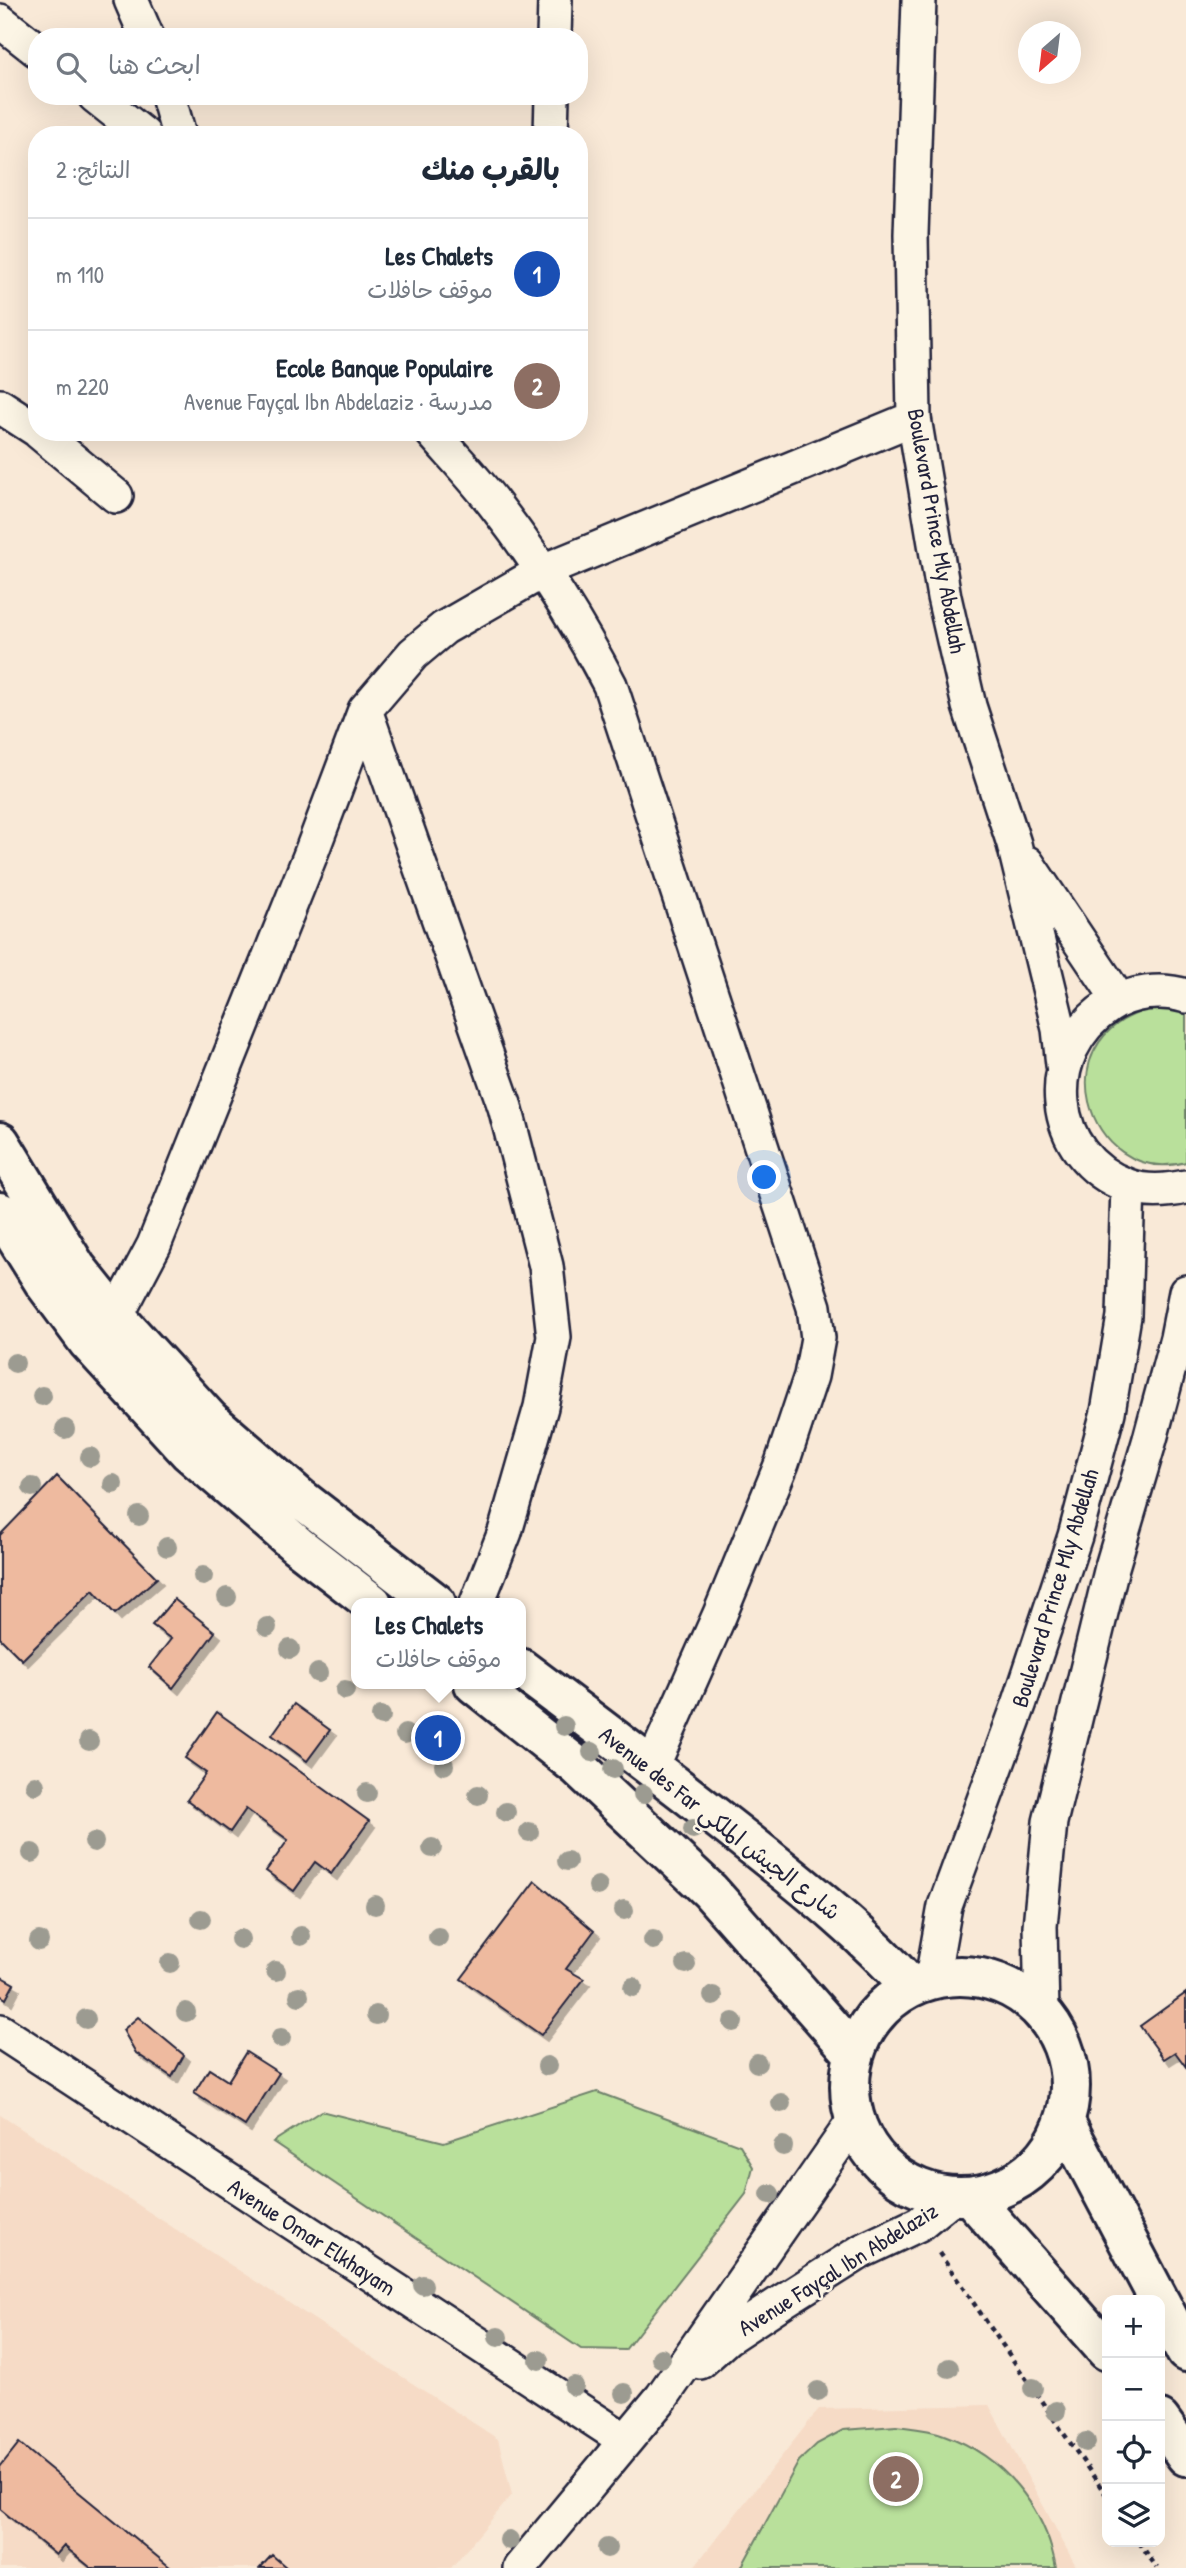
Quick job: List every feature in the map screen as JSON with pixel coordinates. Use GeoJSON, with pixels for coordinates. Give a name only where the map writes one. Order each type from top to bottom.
{"type":"FeatureCollection","features":[{"type":"Feature","properties":{"kind":"main road"},"geometry":{"type":"LineString","coordinates":[[0,1142],[76,1267],[116,1317],[210,1420],[300,1498],[430,1598]]}},
{"type":"Feature","properties":{"kind":"main road"},"geometry":{"type":"LineString","coordinates":[[0,1212],[45,1284],[88,1342],[188,1451],[297,1545],[366,1598]]}},
{"type":"Feature","properties":{"kind":"main road","name":"Avenue des Far شارع الجيش الملكي"},"geometry":{"type":"LineString","coordinates":[[526,1672],[652,1767],[922,1983]]}},
{"type":"Feature","properties":{"kind":"main road","name":"Avenue des Far شارع الجيش الملكي"},"geometry":{"type":"LineString","coordinates":[[480,1689],[577,1766],[710,1891],[854,2054]]}},
{"type":"Feature","properties":{"kind":"main road"},"geometry":{"type":"LineString","coordinates":[[972,1977],[1010,1989],[1042,2013],[1058,2038],[1068,2065],[1070,2094],[1065,2122],[1050,2150],[1028,2173],[1000,2189],[961,2197],[925,2192],[886,2169],[860,2133],[849,2089],[854,2054],[862,2033],[875,2014],[892,1999],[922,1983],[972,1977]]}},
{"type":"Feature","properties":{"kind":"main road"},"geometry":{"type":"LineString","coordinates":[[1065,2122],[1156,2295]]}},
{"type":"Feature","properties":{"kind":"main road"},"geometry":{"type":"LineString","coordinates":[[961,2197],[1102,2346]]}},
{"type":"Feature","properties":{"kind":"main road"},"geometry":{"type":"LineString","coordinates":[[1165,2312],[1186,2352]]}},
{"type":"Feature","properties":{"kind":"main road"},"geometry":{"type":"LineString","coordinates":[[1161,2421],[1186,2456]]}},
{"type":"Feature","properties":{"kind":"street"},"geometry":{"type":"LineString","coordinates":[[131,0],[143,28]]}},
{"type":"Feature","properties":{"kind":"street"},"geometry":{"type":"LineString","coordinates":[[554,28],[555,0]]}},
{"type":"Feature","properties":{"kind":"street","name":"Boulevard Prince Mly Abdellah"},"geometry":{"type":"LineString","coordinates":[[919,0],[911,234],[914,418],[944,597],[969,706],[1014,844],[1059,1029],[1063,1065],[1060,1095],[1066,1125],[1080,1151],[1087,1158],[1102,1172],[1128,1186],[1163,1191],[1186,1187]]}},
{"type":"Feature","properties":{"kind":"street"},"geometry":{"type":"LineString","coordinates":[[0,21],[28,43]]}},
{"type":"Feature","properties":{"kind":"street"},"geometry":{"type":"LineString","coordinates":[[106,105],[133,126]]}},
{"type":"Feature","properties":{"kind":"street"},"geometry":{"type":"LineString","coordinates":[[170,105],[176,126]]}},
{"type":"Feature","properties":{"kind":"street"},"geometry":{"type":"LineString","coordinates":[[551,126],[552,105]]}},
{"type":"Feature","properties":{"kind":"street"},"geometry":{"type":"LineString","coordinates":[[0,406],[28,424]]}},
{"type":"Feature","properties":{"kind":"street"},"geometry":{"type":"LineString","coordinates":[[88,1342],[116,1317],[154,1245],[310,856],[365,710],[413,654],[444,628],[543,570],[914,418]]}},
{"type":"Feature","properties":{"kind":"street"},"geometry":{"type":"LineString","coordinates":[[50,441],[116,496]]}},
{"type":"Feature","properties":{"kind":"street"},"geometry":{"type":"LineString","coordinates":[[440,441],[494,503],[543,570],[583,632],[610,685],[814,1307],[818,1338],[811,1376],[782,1463],[720,1614],[652,1767]]}},
{"type":"Feature","properties":{"kind":"street"},"geometry":{"type":"LineString","coordinates":[[365,710],[505,1107],[546,1266],[554,1337],[541,1407],[505,1532],[479,1598]]}},
{"type":"Feature","properties":{"kind":"street","name":"Boulevard Prince Mly Abdellah"},"geometry":{"type":"LineString","coordinates":[[1014,844],[1119,1000]]}},
{"type":"Feature","properties":{"kind":"street","name":"Boulevard Prince Mly Abdellah"},"geometry":{"type":"LineString","coordinates":[[1063,1065],[1075,1038],[1094,1016],[1119,1000],[1146,992],[1175,992],[1186,996]]}},
{"type":"Feature","properties":{"kind":"street","name":"Boulevard Prince Mly Abdellah"},"geometry":{"type":"LineString","coordinates":[[922,1983],[945,1906],[1020,1702],[1075,1536],[1108,1412],[1124,1316],[1128,1186]]}},
{"type":"Feature","properties":{"kind":"street","name":"Boulevard Prince Mly Abdellah"},"geometry":{"type":"LineString","coordinates":[[1042,2013],[1040,1926],[1050,1822],[1112,1567],[1181,1340],[1186,1292]]}},
{"type":"Feature","properties":{"kind":"street","name":"Avenue Omar Elkhayam"},"geometry":{"type":"LineString","coordinates":[[0,2031],[463,2337],[625,2440]]}},
{"type":"Feature","properties":{"kind":"street","name":"Avenue Fayçal Ibn Abdelaziz"},"geometry":{"type":"LineString","coordinates":[[520,2568],[662,2397],[856,2118]]}},
{"type":"Feature","properties":{"kind":"street","name":"Avenue Fayçal Ibn Abdelaziz"},"geometry":{"type":"LineString","coordinates":[[662,2397],[727,2338],[862,2251],[919,2224],[961,2197]]}},
{"type":"Feature","properties":{"kind":"path"},"geometry":{"type":"LineString","coordinates":[[919,2224],[1102,2489]]}},
{"type":"Feature","properties":{"kind":"path"},"geometry":{"type":"LineString","coordinates":[[1142,2547],[1157,2568]]}},
{"type":"Feature","properties":{"kind":"shaded area"},"geometry":{"type":"Polygon","coordinates":[[[0,2115],[498,2439],[512,2495],[451,2568],[0,2568],[0,2115]]]}},
{"type":"Feature","properties":{"kind":"shaded area"},"geometry":{"type":"Polygon","coordinates":[[[989,2405],[1077,2568],[693,2568],[819,2409],[989,2405]]]}},
{"type":"Feature","properties":{"kind":"green space"},"geometry":{"type":"Polygon","coordinates":[[[1166,1006],[1186,1009],[1186,1162],[1151,1164],[1122,1152],[1101,1130],[1089,1102],[1088,1071],[1099,1042],[1125,1019],[1166,1006]]]}},
{"type":"Feature","properties":{"kind":"green space"},"geometry":{"type":"Polygon","coordinates":[[[597,2092],[740,2145],[753,2167],[746,2194],[625,2350],[581,2349],[273,2142],[321,2111],[444,2142],[597,2092]]]}},
{"type":"Feature","properties":{"kind":"green space"},"geometry":{"type":"Polygon","coordinates":[[[896,2426],[944,2435],[985,2456],[1002,2470],[1018,2486],[1042,2524],[1056,2568],[741,2568],[799,2461],[817,2444],[843,2430],[896,2426]]]}},
{"type":"Feature","properties":{"kind":"building"},"geometry":{"type":"Polygon","coordinates":[[[57,1476],[157,1578],[115,1614],[93,1590],[22,1660],[0,1638],[0,1535],[57,1476]]]}},
{"type":"Feature","properties":{"kind":"building"},"geometry":{"type":"Polygon","coordinates":[[[174,1599],[215,1632],[173,1688],[149,1667],[171,1639],[152,1625],[174,1599]]]}},
{"type":"Feature","properties":{"kind":"building"},"geometry":{"type":"Polygon","coordinates":[[[294,1704],[330,1730],[307,1761],[272,1735],[294,1704]]]}},
{"type":"Feature","properties":{"kind":"building"},"geometry":{"type":"Polygon","coordinates":[[[217,1712],[369,1821],[331,1874],[315,1862],[294,1891],[266,1871],[288,1840],[246,1809],[230,1832],[187,1800],[206,1773],[185,1758],[217,1712]]]}},
{"type":"Feature","properties":{"kind":"building"},"geometry":{"type":"Polygon","coordinates":[[[535,1881],[594,1931],[566,1969],[584,1979],[541,2035],[461,1979],[535,1881]]]}},
{"type":"Feature","properties":{"kind":"building"},"geometry":{"type":"Polygon","coordinates":[[[0,1976],[14,1984],[6,1999],[0,1995],[0,1976]]]}},
{"type":"Feature","properties":{"kind":"building"},"geometry":{"type":"Polygon","coordinates":[[[1186,1993],[1186,2067],[1175,2052],[1164,2059],[1140,2026],[1186,1993]]]}},
{"type":"Feature","properties":{"kind":"building"},"geometry":{"type":"Polygon","coordinates":[[[138,2017],[184,2055],[172,2077],[136,2053],[123,2030],[138,2017]]]}},
{"type":"Feature","properties":{"kind":"building"},"geometry":{"type":"Polygon","coordinates":[[[246,2052],[279,2073],[245,2126],[194,2093],[209,2069],[228,2081],[246,2052]]]}},
{"type":"Feature","properties":{"kind":"building"},"geometry":{"type":"Polygon","coordinates":[[[19,2443],[171,2568],[91,2568],[64,2546],[56,2555],[0,2509],[0,2467],[19,2443]]]}},
{"type":"Feature","properties":{"kind":"building"},"geometry":{"type":"Polygon","coordinates":[[[272,2555],[287,2568],[260,2568],[272,2555]]]}},
{"type":"Feature","properties":{"kind":"place","name":"Les Chalets"},"geometry":{"type":"Point","coordinates":[438,1738]}},
{"type":"Feature","properties":{"kind":"place","name":"Ecole Banque Populaire"},"geometry":{"type":"Point","coordinates":[896,2479]}}]}
